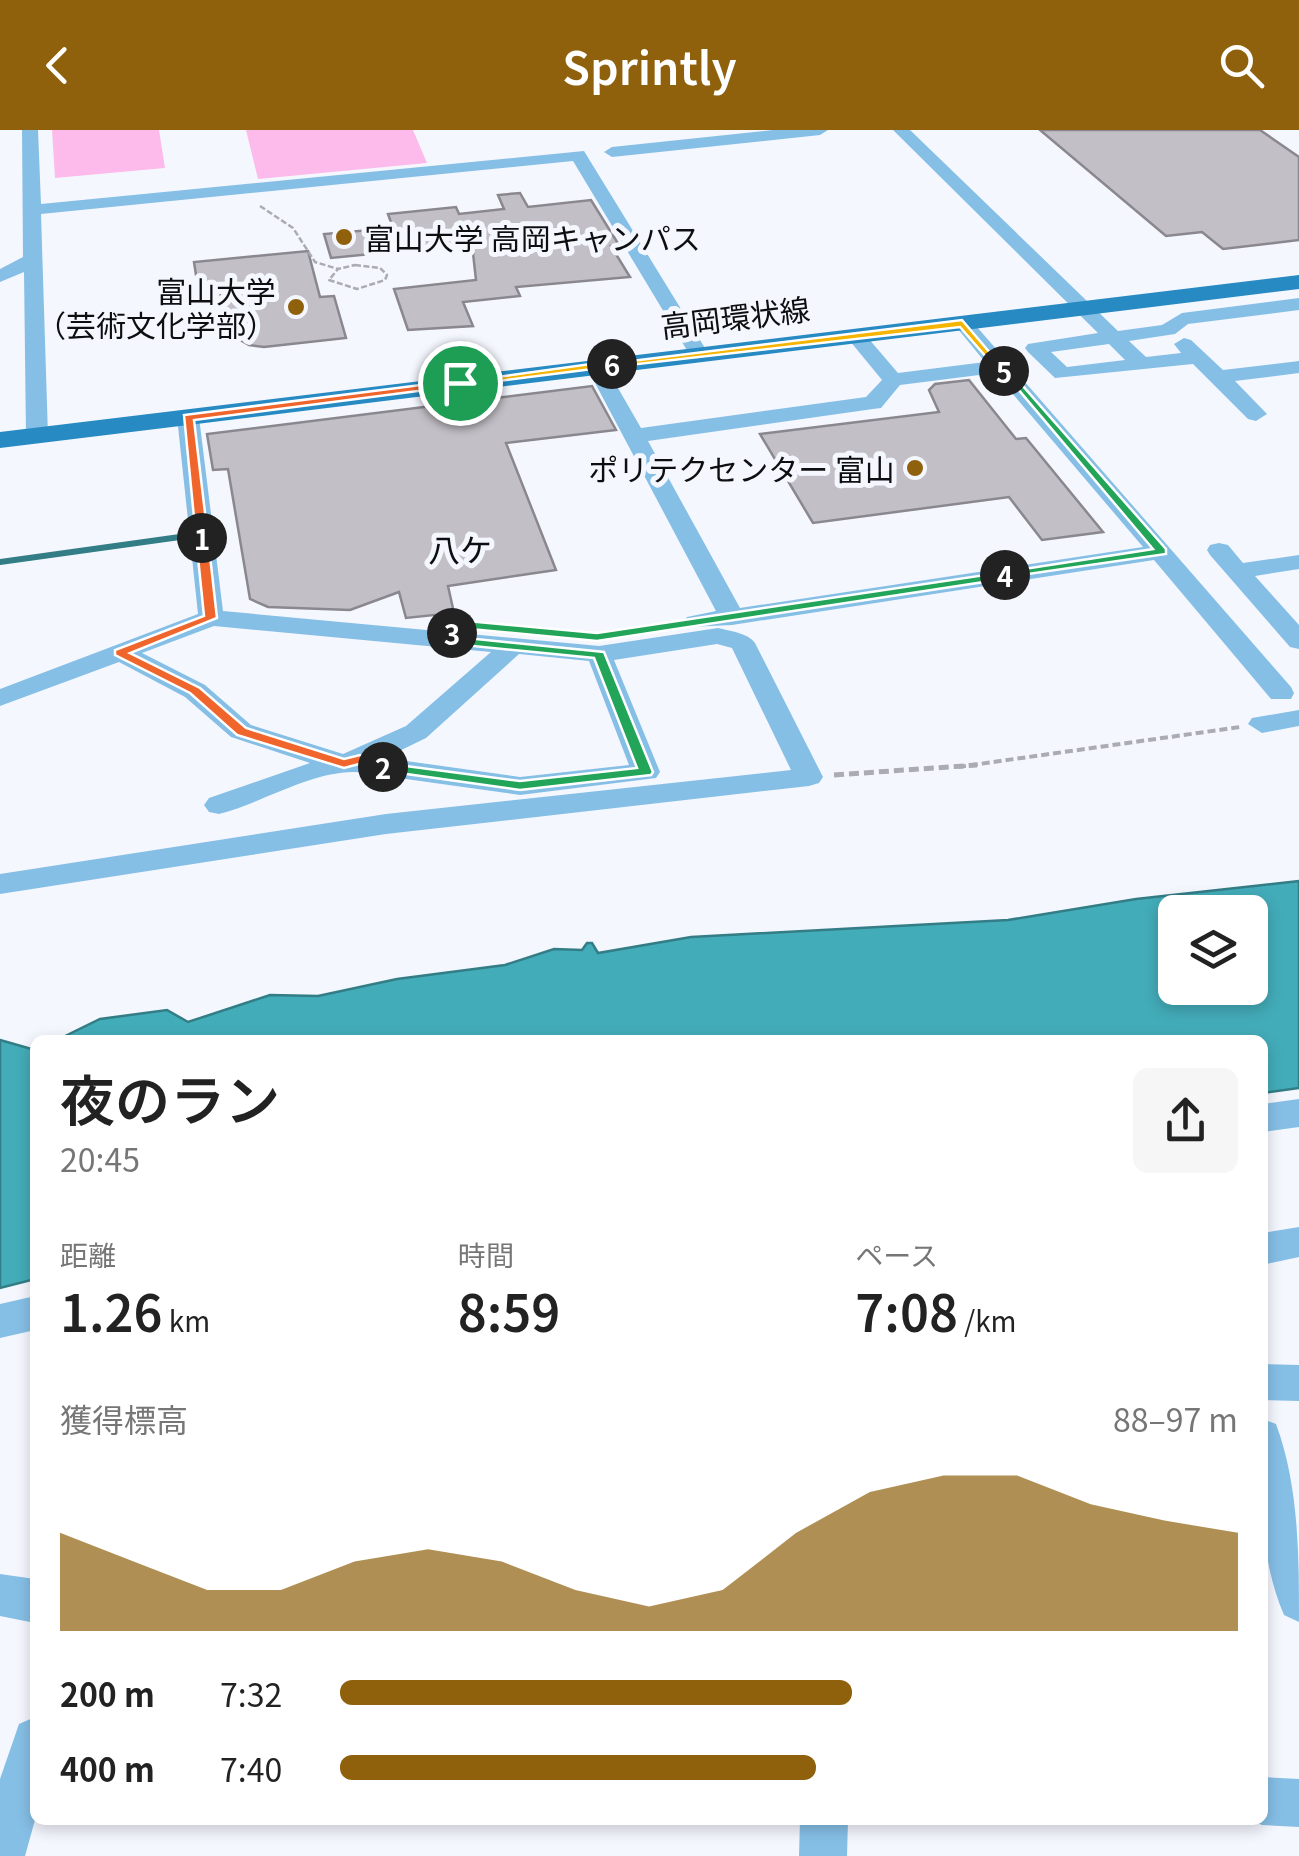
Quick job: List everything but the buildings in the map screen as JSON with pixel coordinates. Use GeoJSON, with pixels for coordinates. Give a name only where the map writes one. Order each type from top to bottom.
{"type":"FeatureCollection","features":[{"type":"Feature","properties":{"kind":"main road","name":"高岡環状線"},"geometry":{"type":"LineString","coordinates":[[0,440],[1299,282]]}},
{"type":"Feature","properties":{"kind":"street"},"geometry":{"type":"LineString","coordinates":[[30,130],[37,436]]}},
{"type":"Feature","properties":{"kind":"street"},"geometry":{"type":"LineString","coordinates":[[612,152],[820,130]]}},
{"type":"Feature","properties":{"kind":"street"},"geometry":{"type":"LineString","coordinates":[[901,130],[1141,364]]}},
{"type":"Feature","properties":{"kind":"street"},"geometry":{"type":"LineString","coordinates":[[32,210],[578,155],[698,353]]}},
{"type":"Feature","properties":{"kind":"street"},"geometry":{"type":"LineString","coordinates":[[0,276],[31,262]]}},
{"type":"Feature","properties":{"kind":"street"},"geometry":{"type":"LineString","coordinates":[[1198,357],[1062,374],[1035,348],[1168,330],[1182,319],[1299,304]]}},
{"type":"Feature","properties":{"kind":"street"},"geometry":{"type":"LineString","coordinates":[[962,324],[1282,693]]}},
{"type":"Feature","properties":{"kind":"street"},"geometry":{"type":"LineString","coordinates":[[1168,330],[1256,414]]}},
{"type":"Feature","properties":{"kind":"street"},"geometry":{"type":"LineString","coordinates":[[856,336],[893,380]]}},
{"type":"Feature","properties":{"kind":"street"},"geometry":{"type":"LineString","coordinates":[[596,366],[732,617]]}},
{"type":"Feature","properties":{"kind":"street"},"geometry":{"type":"LineString","coordinates":[[634,436],[873,403],[893,380],[1000,366]]}},
{"type":"Feature","properties":{"kind":"street"},"geometry":{"type":"LineString","coordinates":[[1220,377],[1299,366]]}},
{"type":"Feature","properties":{"kind":"street"},"geometry":{"type":"LineString","coordinates":[[188,417],[211,618]]}},
{"type":"Feature","properties":{"kind":"street"},"geometry":{"type":"LineString","coordinates":[[1219,550],[1299,641]]}},
{"type":"Feature","properties":{"kind":"street"},"geometry":{"type":"LineString","coordinates":[[448,640],[456,624],[597,637],[1162,552]]}},
{"type":"Feature","properties":{"kind":"street"},"geometry":{"type":"LineString","coordinates":[[1237,570],[1299,562]]}},
{"type":"Feature","properties":{"kind":"street"},"geometry":{"type":"LineString","coordinates":[[0,698],[211,618],[599,654],[718,636],[742,643],[809,776],[386,824],[0,884]]}},
{"type":"Feature","properties":{"kind":"street"},"geometry":{"type":"LineString","coordinates":[[220,804],[352,761],[416,732],[513,646]]}},
{"type":"Feature","properties":{"kind":"street"},"geometry":{"type":"LineString","coordinates":[[119,652],[195,690],[242,732],[352,761],[500,785],[646,772],[599,654]]}},
{"type":"Feature","properties":{"kind":"street"},"geometry":{"type":"LineString","coordinates":[[1262,724],[1299,718]]}},
{"type":"Feature","properties":{"kind":"street"},"geometry":{"type":"LineString","coordinates":[[1268,1117],[1299,1114]]}},
{"type":"Feature","properties":{"kind":"street"},"geometry":{"type":"LineString","coordinates":[[1268,1248],[1299,1242]]}},
{"type":"Feature","properties":{"kind":"street"},"geometry":{"type":"LineString","coordinates":[[0,1321],[30,1314]]}},
{"type":"Feature","properties":{"kind":"street"},"geometry":{"type":"LineString","coordinates":[[1268,1382],[1299,1383]]}},
{"type":"Feature","properties":{"kind":"street"},"geometry":{"type":"LineString","coordinates":[[1268,1463],[1299,1600]]}},
{"type":"Feature","properties":{"kind":"street"},"geometry":{"type":"LineString","coordinates":[[0,1595],[30,1599]]}},
{"type":"Feature","properties":{"kind":"street"},"geometry":{"type":"LineString","coordinates":[[0,1856],[30,1757]]}},
{"type":"Feature","properties":{"kind":"street"},"geometry":{"type":"LineString","coordinates":[[1268,1801],[1299,1803]]}},
{"type":"Feature","properties":{"kind":"street"},"geometry":{"type":"LineString","coordinates":[[823,1856],[824,1825]]}},
{"type":"Feature","properties":{"kind":"path"},"geometry":{"type":"LineString","coordinates":[[210,192],[219,198],[264,206],[279,214],[309,248],[315,262],[338,269],[364,264],[380,268],[387,276],[373,286],[346,289],[329,280],[338,269]]}},
{"type":"Feature","properties":{"kind":"path"},"geometry":{"type":"LineString","coordinates":[[809,776],[961,767],[1262,724]]}},
{"type":"Feature","properties":{"kind":"shaded area"},"geometry":{"type":"Polygon","coordinates":[[[52,130],[159,130],[165,168],[55,178],[52,130]]]}},
{"type":"Feature","properties":{"kind":"shaded area"},"geometry":{"type":"Polygon","coordinates":[[[246,130],[413,130],[427,163],[258,179],[246,130]]]}},
{"type":"Feature","properties":{"kind":"water"},"geometry":{"type":"Polygon","coordinates":[[[1299,881],[1299,1088],[1268,1092],[1268,1035],[67,1035],[100,1019],[167,1010],[188,1022],[270,995],[318,996],[397,979],[505,965],[554,949],[582,950],[587,943],[592,943],[598,953],[691,937],[1008,920],[1158,897],[1158,1005],[1268,1005],[1268,895],[1172,895],[1299,881]]]}},
{"type":"Feature","properties":{"kind":"water"},"geometry":{"type":"Polygon","coordinates":[[[0,1040],[30,1049],[30,1280],[0,1288],[0,1040]]]}},
{"type":"Feature","properties":{"kind":"waterway"},"geometry":{"type":"LineString","coordinates":[[0,562],[187,536]]}},
{"type":"Feature","properties":{"kind":"place","name":"富山大学 高岡キャンパス"},"geometry":{"type":"Point","coordinates":[344,237]}},
{"type":"Feature","properties":{"kind":"place","name":"富山大学 （芸術文化学部）"},"geometry":{"type":"Point","coordinates":[296,307]}},
{"type":"Feature","properties":{"kind":"place","name":"ポリテクセンター 富山"},"geometry":{"type":"Point","coordinates":[915,468]}},
{"type":"Feature","properties":{"kind":"district","name":"八ケ"},"geometry":{"type":"Point","coordinates":[460,548]}},
{"type":"Feature","properties":{"kind":"route"},"geometry":{"type":"LineString","coordinates":[[962,324],[1162,552],[597,637],[456,624],[448,640],[599,654],[646,772],[520,786],[377,766],[360,759],[344,764],[242,732],[195,690],[119,652],[211,618],[188,417],[460,383],[962,324]]}}]}
